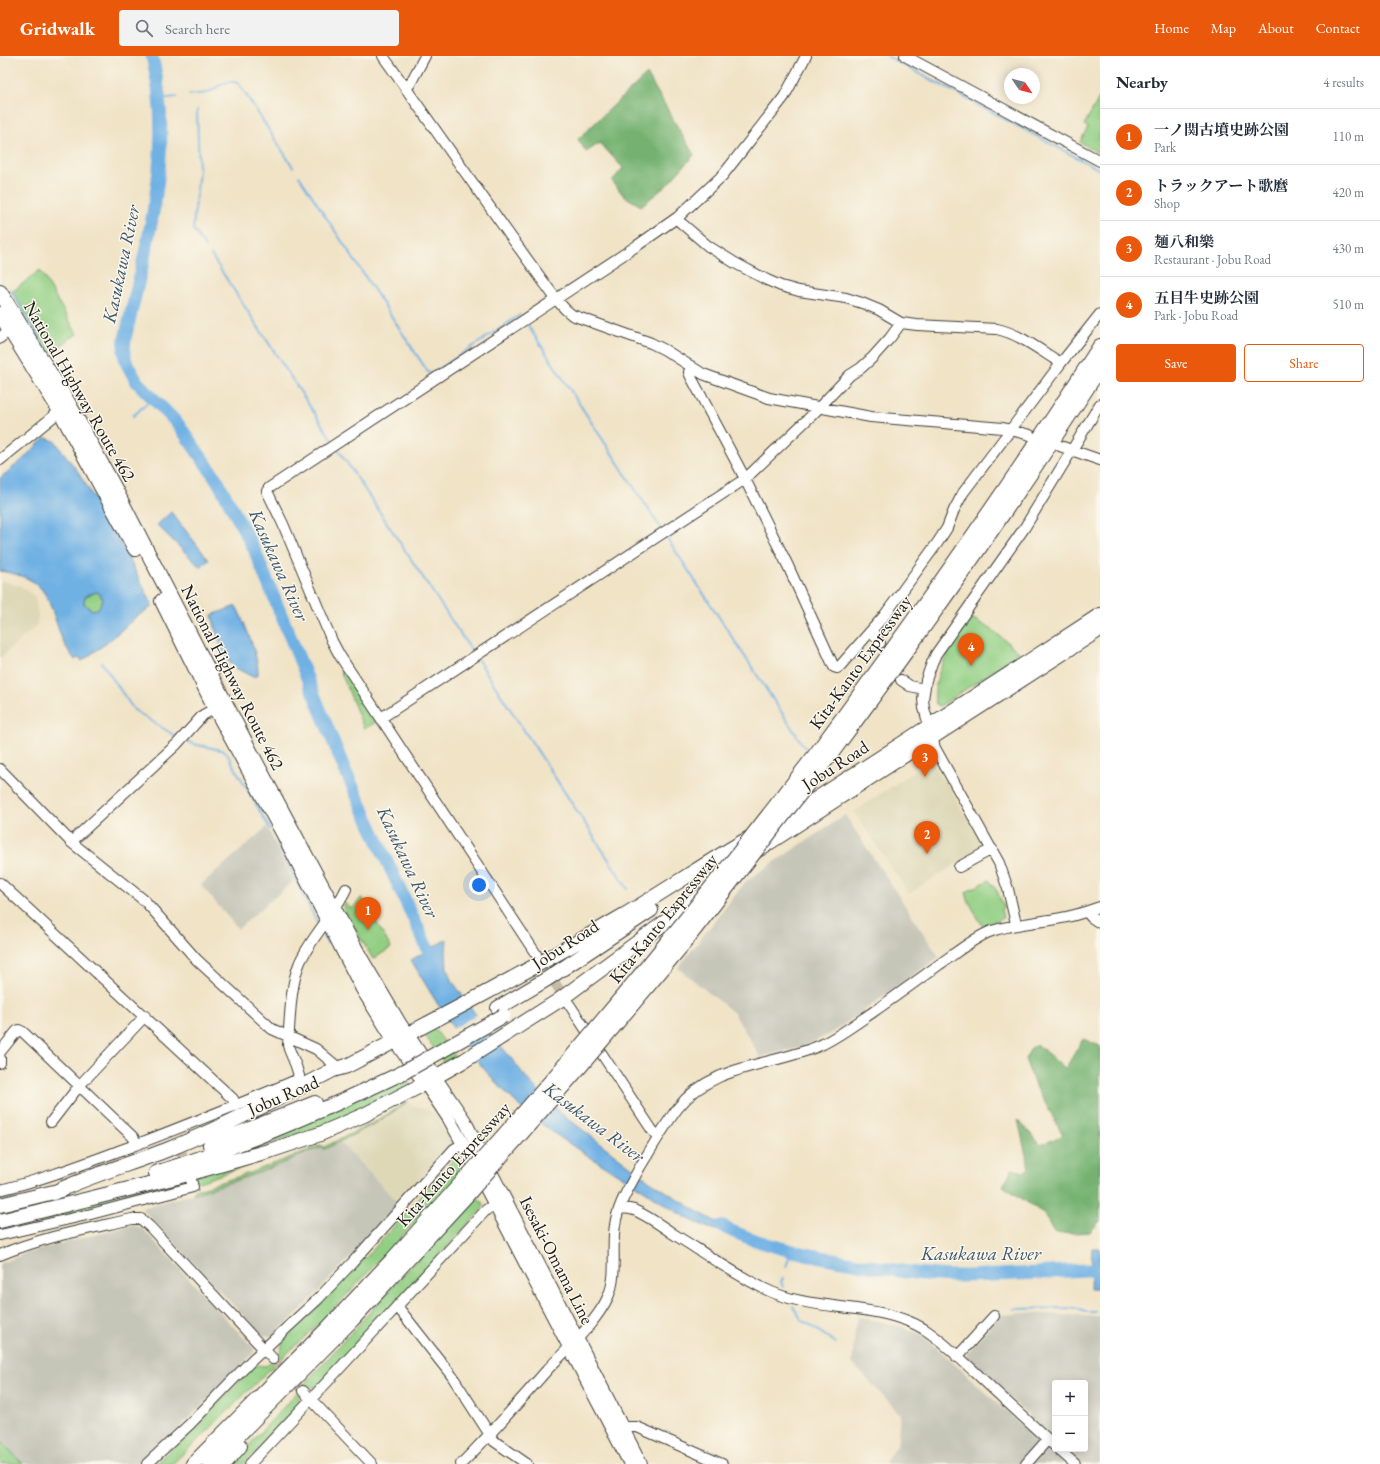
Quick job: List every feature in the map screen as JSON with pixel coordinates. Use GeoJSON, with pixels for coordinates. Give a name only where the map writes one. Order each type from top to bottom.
{"type":"FeatureCollection","features":[{"type":"Feature","properties":{"kind":"highway","name":"National Highway Route 462"},"geometry":{"type":"LineString","coordinates":[[0,292],[64,408],[112,482],[220,706],[330,915],[373,981],[401,1038],[430,1080]]}},
{"type":"Feature","properties":{"kind":"highway","name":"National Highway Route 462"},"geometry":{"type":"LineString","coordinates":[[0,314],[5,334],[64,408]]}},
{"type":"Feature","properties":{"kind":"highway","name":"Kita-Kanto Expressway"},"geometry":{"type":"LineString","coordinates":[[193,1464],[391,1261],[466,1187],[579,1068],[684,943],[826,751],[883,664],[1003,494],[1100,346]]}},
{"type":"Feature","properties":{"kind":"highway","name":"Kita-Kanto Expressway"},"geometry":{"type":"LineString","coordinates":[[826,751],[892,673],[1013,501],[1100,368]]}},
{"type":"Feature","properties":{"kind":"highway","name":"Jobu Road"},"geometry":{"type":"LineString","coordinates":[[4,1225],[40,1206],[102,1190],[188,1163],[247,1142],[309,1116],[401,1068],[595,958],[747,858],[1100,615]]}},
{"type":"Feature","properties":{"kind":"highway","name":"Jobu Road"},"geometry":{"type":"LineString","coordinates":[[500,1012],[786,818],[931,732],[1100,628]]}},
{"type":"Feature","properties":{"kind":"highway"},"geometry":{"type":"LineString","coordinates":[[53,1193],[79,1181],[168,1149],[204,1134],[401,1038],[533,968],[636,909],[734,846],[786,818]]}},
{"type":"Feature","properties":{"kind":"highway"},"geometry":{"type":"LineString","coordinates":[[4,1225],[73,1204],[294,1144],[364,1115],[430,1080],[558,1001],[721,882],[747,858]]}},
{"type":"Feature","properties":{"kind":"highway","name":"Jobu Road"},"geometry":{"type":"LineString","coordinates":[[1,1193],[53,1193],[142,1168],[206,1147],[401,1068]]}},
{"type":"Feature","properties":{"kind":"highway","name":"Kita-Kanto Expressway"},"geometry":{"type":"LineString","coordinates":[[210,1464],[352,1320],[466,1187]]}},
{"type":"Feature","properties":{"kind":"highway"},"geometry":{"type":"LineString","coordinates":[[40,1206],[73,1204],[102,1190]]}},
{"type":"Feature","properties":{"kind":"highway"},"geometry":{"type":"LineString","coordinates":[[224,1464],[352,1320]]}},
{"type":"Feature","properties":{"kind":"highway"},"geometry":{"type":"LineString","coordinates":[[180,1464],[234,1414],[275,1381]]}},
{"type":"Feature","properties":{"kind":"main road","name":"Isesaki-Omama Line"},"geometry":{"type":"LineString","coordinates":[[430,1080],[569,1347],[627,1463]]}},
{"type":"Feature","properties":{"kind":"main road","name":"Isesaki-Omama Line"},"geometry":{"type":"LineString","coordinates":[[430,1080],[468,1126],[578,1338],[641,1464]]}},
{"type":"Feature","properties":{"kind":"street"},"geometry":{"type":"LineString","coordinates":[[383,56],[510,237],[556,299],[572,315],[651,343],[703,374],[755,394],[781,401],[894,420],[1012,430],[1030,435]]}},
{"type":"Feature","properties":{"kind":"street"},"geometry":{"type":"LineString","coordinates":[[406,88],[410,84],[425,56]]}},
{"type":"Feature","properties":{"kind":"street"},"geometry":{"type":"LineString","coordinates":[[536,954],[332,641],[283,524],[267,491],[275,484],[638,245],[678,217],[723,175],[784,97],[806,56]]}},
{"type":"Feature","properties":{"kind":"street"},"geometry":{"type":"LineString","coordinates":[[905,56],[1100,161]]}},
{"type":"Feature","properties":{"kind":"street"},"geometry":{"type":"LineString","coordinates":[[678,217],[680,222],[708,246],[735,263],[767,280],[799,291],[846,298],[862,303],[884,312],[901,323],[1004,330],[1061,363]]}},
{"type":"Feature","properties":{"kind":"street"},"geometry":{"type":"LineString","coordinates":[[691,366],[689,372],[690,375],[745,479],[788,566],[834,667],[837,668],[884,616],[944,534],[960,498],[1061,363],[1100,314]]}},
{"type":"Feature","properties":{"kind":"street"},"geometry":{"type":"LineString","coordinates":[[381,718],[745,479],[811,416],[850,375],[872,358],[901,323]]}},
{"type":"Feature","properties":{"kind":"street"},"geometry":{"type":"LineString","coordinates":[[1016,924],[1008,889],[999,863],[939,754],[924,708],[924,689],[928,671],[936,654],[1026,527],[1100,404]]}},
{"type":"Feature","properties":{"kind":"street"},"geometry":{"type":"LineString","coordinates":[[0,460],[64,408]]}},
{"type":"Feature","properties":{"kind":"street"},"geometry":{"type":"LineString","coordinates":[[1060,446],[1100,460]]}},
{"type":"Feature","properties":{"kind":"street"},"geometry":{"type":"LineString","coordinates":[[872,630],[880,643]]}},
{"type":"Feature","properties":{"kind":"street"},"geometry":{"type":"LineString","coordinates":[[901,680],[910,686],[924,689]]}},
{"type":"Feature","properties":{"kind":"street"},"geometry":{"type":"LineString","coordinates":[[71,842],[177,744],[203,715],[220,706]]}},
{"type":"Feature","properties":{"kind":"street"},"geometry":{"type":"LineString","coordinates":[[0,769],[71,842],[145,901],[197,960],[272,1029],[316,1049],[340,1069]]}},
{"type":"Feature","properties":{"kind":"street"},"geometry":{"type":"LineString","coordinates":[[959,867],[992,849]]}},
{"type":"Feature","properties":{"kind":"street"},"geometry":{"type":"LineString","coordinates":[[0,883],[233,1099],[236,1106]]}},
{"type":"Feature","properties":{"kind":"street"},"geometry":{"type":"LineString","coordinates":[[1,1193],[137,1144],[175,1134],[298,1078],[297,1068],[289,1049],[294,980],[306,952],[346,889]]}},
{"type":"Feature","properties":{"kind":"street"},"geometry":{"type":"LineString","coordinates":[[461,1464],[578,1338],[600,1312],[607,1300],[614,1276],[615,1225],[619,1209],[626,1192],[656,1140],[670,1118],[684,1101],[705,1084],[730,1072],[798,1053],[822,1044],[854,1026],[974,940],[989,932],[1016,924],[1058,919],[1087,912],[1100,907]]}},
{"type":"Feature","properties":{"kind":"street"},"geometry":{"type":"LineString","coordinates":[[1087,912],[1091,917],[1100,923]]}},
{"type":"Feature","properties":{"kind":"street"},"geometry":{"type":"LineString","coordinates":[[569,1004],[652,1130],[656,1140]]}},
{"type":"Feature","properties":{"kind":"street"},"geometry":{"type":"LineString","coordinates":[[51,1122],[79,1086],[144,1016]]}},
{"type":"Feature","properties":{"kind":"street"},"geometry":{"type":"LineString","coordinates":[[0,1052],[17,1031],[19,1030],[23,1032],[133,1137],[137,1144]]}},
{"type":"Feature","properties":{"kind":"street"},"geometry":{"type":"LineString","coordinates":[[0,1058],[0,1063]]}},
{"type":"Feature","properties":{"kind":"street"},"geometry":{"type":"LineString","coordinates":[[147,1464],[190,1424],[264,1349],[318,1299],[454,1149],[463,1144]]}},
{"type":"Feature","properties":{"kind":"street"},"geometry":{"type":"LineString","coordinates":[[4,1225],[91,1214],[193,1187],[191,1180]]}},
{"type":"Feature","properties":{"kind":"street"},"geometry":{"type":"LineString","coordinates":[[250,1464],[486,1210],[495,1204]]}},
{"type":"Feature","properties":{"kind":"street"},"geometry":{"type":"LineString","coordinates":[[619,1209],[627,1208],[645,1217],[764,1289],[787,1297],[895,1316],[924,1330],[957,1356],[1051,1443],[1026,1464]]}},
{"type":"Feature","properties":{"kind":"street"},"geometry":{"type":"LineString","coordinates":[[91,1214],[94,1227]]}},
{"type":"Feature","properties":{"kind":"street"},"geometry":{"type":"LineString","coordinates":[[0,1255],[31,1243],[137,1218],[145,1222],[273,1359]]}},
{"type":"Feature","properties":{"kind":"street"},"geometry":{"type":"LineString","coordinates":[[397,1306],[452,1376],[489,1435],[499,1446],[527,1464]]}},
{"type":"Feature","properties":{"kind":"street"},"geometry":{"type":"LineString","coordinates":[[957,1356],[994,1316]]}},
{"type":"Feature","properties":{"kind":"street"},"geometry":{"type":"LineString","coordinates":[[303,1391],[372,1464]]}},
{"type":"Feature","properties":{"kind":"street"},"geometry":{"type":"LineString","coordinates":[[624,1430],[637,1427],[722,1464]]}},
{"type":"Feature","properties":{"kind":"street"},"geometry":{"type":"LineString","coordinates":[[1061,1452],[1075,1464]]}},
{"type":"Feature","properties":{"kind":"shaded area"},"geometry":{"type":"Polygon","coordinates":[[[3,581],[20,586],[35,597],[38,615],[37,625],[0,658],[0,583],[3,581]]]}},
{"type":"Feature","properties":{"kind":"shaded area"},"geometry":{"type":"Polygon","coordinates":[[[932,760],[942,780],[945,779],[985,848],[954,865],[909,894],[854,812],[932,760]]]}},
{"type":"Feature","properties":{"kind":"shaded area"},"geometry":{"type":"Polygon","coordinates":[[[845,815],[939,957],[829,1034],[803,1047],[760,1057],[734,1013],[678,968],[746,881],[845,815]]]}},
{"type":"Feature","properties":{"kind":"shaded area"},"geometry":{"type":"Polygon","coordinates":[[[267,827],[293,881],[238,929],[201,885],[267,827]]]}},
{"type":"Feature","properties":{"kind":"shaded area"},"geometry":{"type":"Polygon","coordinates":[[[408,1102],[417,1107],[434,1112],[452,1141],[451,1147],[399,1204],[340,1142],[376,1123],[408,1102]]]}},
{"type":"Feature","properties":{"kind":"shaded area"},"geometry":{"type":"Polygon","coordinates":[[[340,1142],[399,1204],[306,1305],[273,1336],[262,1335],[142,1209],[258,1173],[319,1148],[325,1149],[340,1142]]]}},
{"type":"Feature","properties":{"kind":"shaded area"},"geometry":{"type":"Polygon","coordinates":[[[132,1225],[142,1228],[254,1349],[253,1354],[143,1464],[0,1464],[0,1264],[26,1253],[132,1225]]]}},
{"type":"Feature","properties":{"kind":"shaded area"},"geometry":{"type":"Polygon","coordinates":[[[1027,1313],[1100,1317],[1100,1464],[1082,1464],[1068,1452],[1088,1452],[1088,1380],[1052,1380],[1052,1437],[968,1359],[967,1354],[999,1315],[1027,1313]]]}},
{"type":"Feature","properties":{"kind":"shaded area"},"geometry":{"type":"Polygon","coordinates":[[[857,1316],[903,1327],[916,1332],[928,1340],[1038,1440],[1039,1445],[1022,1464],[887,1464],[885,1461],[897,1446],[900,1414],[852,1363],[857,1316]]]}},
{"type":"Feature","properties":{"kind":"shaded area"},"geometry":{"type":"Polygon","coordinates":[[[1044,1449],[1049,1449],[1065,1464],[1030,1464],[1044,1449]]]}},
{"type":"Feature","properties":{"kind":"green space"},"geometry":{"type":"Polygon","coordinates":[[[647,74],[694,155],[666,186],[641,206],[624,196],[612,181],[623,168],[600,143],[586,152],[578,139],[647,74]]]}},
{"type":"Feature","properties":{"kind":"green space"},"geometry":{"type":"Polygon","coordinates":[[[1100,96],[1100,154],[1080,142],[1088,127],[1084,125],[1100,96]]]}},
{"type":"Feature","properties":{"kind":"green space"},"geometry":{"type":"Polygon","coordinates":[[[40,270],[77,334],[50,353],[12,292],[40,270]]]}},
{"type":"Feature","properties":{"kind":"green space"},"geometry":{"type":"Polygon","coordinates":[[[98,592],[103,599],[98,609],[92,610],[84,603],[84,600],[86,596],[98,592]]]}},
{"type":"Feature","properties":{"kind":"green space"},"geometry":{"type":"Polygon","coordinates":[[[970,617],[994,631],[1020,653],[939,706],[935,703],[937,680],[945,658],[970,617]]]}},
{"type":"Feature","properties":{"kind":"green space"},"geometry":{"type":"Polygon","coordinates":[[[344,669],[378,721],[364,729],[342,675],[341,671],[344,669]]]}},
{"type":"Feature","properties":{"kind":"green space"},"geometry":{"type":"Polygon","coordinates":[[[989,880],[997,891],[1004,907],[1001,909],[1003,918],[983,927],[968,900],[966,892],[989,880]]]}},
{"type":"Feature","properties":{"kind":"green space"},"geometry":{"type":"Polygon","coordinates":[[[362,897],[391,948],[373,959],[346,914],[342,904],[343,902],[352,909],[362,897]]]}},
{"type":"Feature","properties":{"kind":"green space"},"geometry":{"type":"Polygon","coordinates":[[[432,1025],[457,1060],[446,1066],[422,1031],[432,1025]]]}},
{"type":"Feature","properties":{"kind":"green space"},"geometry":{"type":"Polygon","coordinates":[[[1083,1039],[1100,1046],[1100,1221],[1090,1232],[1055,1234],[1043,1213],[1003,1186],[1012,1169],[1024,1172],[1029,1168],[1018,1120],[1041,1145],[1063,1135],[1034,1083],[1025,1059],[1031,1048],[1038,1045],[1065,1069],[1083,1039]]]}},
{"type":"Feature","properties":{"kind":"green space"},"geometry":{"type":"Polygon","coordinates":[[[408,1076],[408,1082],[411,1086],[362,1114],[183,1172],[408,1076]]]}},
{"type":"Feature","properties":{"kind":"green space"},"geometry":{"type":"Polygon","coordinates":[[[407,1102],[376,1123],[325,1149],[319,1148],[258,1173],[193,1194],[195,1190],[250,1173],[319,1146],[324,1147],[373,1123],[407,1102]]]}},
{"type":"Feature","properties":{"kind":"green space"},"geometry":{"type":"Polygon","coordinates":[[[309,1143],[199,1182],[196,1180],[187,1183],[186,1185],[87,1212],[16,1226],[14,1222],[309,1143]]]}},
{"type":"Feature","properties":{"kind":"green space"},"geometry":{"type":"Polygon","coordinates":[[[456,1156],[463,1172],[321,1322],[172,1464],[155,1464],[198,1424],[255,1365],[266,1366],[281,1351],[283,1340],[350,1274],[456,1156]]]}},
{"type":"Feature","properties":{"kind":"green space"},"geometry":{"type":"Polygon","coordinates":[[[476,1195],[484,1205],[483,1208],[316,1388],[309,1386],[298,1397],[300,1402],[299,1407],[244,1464],[232,1464],[476,1195]]]}},
{"type":"Feature","properties":{"kind":"green space"},"geometry":{"type":"Polygon","coordinates":[[[0,1440],[23,1464],[0,1464],[0,1440]]]}},
{"type":"Feature","properties":{"kind":"water"},"geometry":{"type":"Polygon","coordinates":[[[46,438],[55,441],[79,473],[123,547],[152,604],[151,607],[137,616],[109,641],[82,661],[79,657],[75,660],[66,646],[60,634],[49,602],[40,588],[27,578],[0,571],[0,478],[21,461],[43,439],[46,438]],[[98,592],[92,593],[86,596],[84,604],[92,610],[98,609],[103,599],[98,592]]]}},
{"type":"Feature","properties":{"kind":"water"},"geometry":{"type":"Polygon","coordinates":[[[171,512],[209,560],[200,567],[157,525],[171,512]]]}},
{"type":"Feature","properties":{"kind":"water"},"geometry":{"type":"Polygon","coordinates":[[[236,606],[254,650],[258,675],[253,677],[236,668],[228,660],[219,641],[213,620],[212,615],[236,606]]]}},
{"type":"Feature","properties":{"kind":"water"},"geometry":{"type":"Polygon","coordinates":[[[447,939],[447,968],[453,982],[474,1012],[529,1081],[562,1114],[647,1179],[695,1210],[736,1233],[723,1232],[698,1224],[686,1218],[590,1157],[540,1123],[495,1082],[456,1032],[411,960],[447,939]]]}},
{"type":"Feature","properties":{"kind":"water"},"geometry":{"type":"Polygon","coordinates":[[[1092,1248],[1100,1248],[1100,1289],[1090,1289],[1092,1248]]]}},
{"type":"Feature","properties":{"kind":"pier"},"geometry":{"type":"Polygon","coordinates":[[[478,1014],[490,1029],[463,1044],[451,1030],[478,1014]]]}},
{"type":"Feature","properties":{"kind":"waterway","name":"Kasukawa River"},"geometry":{"type":"LineString","coordinates":[[152,56],[159,92],[161,127],[160,163],[149,234],[125,339],[124,351],[126,362],[137,382],[178,424],[217,480],[254,549],[345,770],[435,965]]}},
{"type":"Feature","properties":{"kind":"waterway"},"geometry":{"type":"LineString","coordinates":[[887,56],[1100,170]]}},
{"type":"Feature","properties":{"kind":"waterway"},"geometry":{"type":"LineString","coordinates":[[189,95],[206,93],[222,84],[230,82],[239,84],[293,167]]}},
{"type":"Feature","properties":{"kind":"waterway"},"geometry":{"type":"LineString","coordinates":[[159,99],[177,97]]}},
{"type":"Feature","properties":{"kind":"waterway"},"geometry":{"type":"LineString","coordinates":[[197,110],[199,170],[193,229],[205,247]]}},
{"type":"Feature","properties":{"kind":"waterway"},"geometry":{"type":"LineString","coordinates":[[299,176],[428,372],[432,374],[520,315]]}},
{"type":"Feature","properties":{"kind":"waterway"},"geometry":{"type":"LineString","coordinates":[[211,255],[332,440]]}},
{"type":"Feature","properties":{"kind":"waterway"},"geometry":{"type":"LineString","coordinates":[[10,289],[49,354]]}},
{"type":"Feature","properties":{"kind":"waterway"},"geometry":{"type":"LineString","coordinates":[[527,324],[660,527]]}},
{"type":"Feature","properties":{"kind":"waterway"},"geometry":{"type":"LineString","coordinates":[[133,416],[153,398]]}},
{"type":"Feature","properties":{"kind":"waterway"},"geometry":{"type":"LineString","coordinates":[[338,449],[473,653]]}},
{"type":"Feature","properties":{"kind":"waterway"},"geometry":{"type":"LineString","coordinates":[[667,538],[805,748]]}},
{"type":"Feature","properties":{"kind":"waterway"},"geometry":{"type":"LineString","coordinates":[[478,660],[628,889]]}},
{"type":"Feature","properties":{"kind":"waterway"},"geometry":{"type":"LineString","coordinates":[[102,663],[134,710],[177,737]]}},
{"type":"Feature","properties":{"kind":"waterway"},"geometry":{"type":"LineString","coordinates":[[188,742],[226,752],[270,829]]}},
{"type":"Feature","properties":{"kind":"waterway"},"geometry":{"type":"LineString","coordinates":[[278,845],[318,924]]}},
{"type":"Feature","properties":{"kind":"waterway"},"geometry":{"type":"LineString","coordinates":[[324,936],[327,943]]}},
{"type":"Feature","properties":{"kind":"waterway","name":"Kasukawa River"},"geometry":{"type":"LineString","coordinates":[[721,1226],[754,1240],[788,1250],[858,1264],[922,1274],[976,1276],[1100,1270]]}},
{"type":"Feature","properties":{"kind":"waterway"},"geometry":{"type":"LineString","coordinates":[[786,1267],[791,1252]]}},
{"type":"Feature","properties":{"kind":"waterway"},"geometry":{"type":"LineString","coordinates":[[783,1278],[781,1282],[783,1287]]}},
{"type":"Feature","properties":{"kind":"waterway"},"geometry":{"type":"LineString","coordinates":[[793,1306],[801,1319],[836,1343]]}},
{"type":"Feature","properties":{"kind":"waterway"},"geometry":{"type":"LineString","coordinates":[[1014,1309],[1075,1308],[1085,1312],[1096,1312]]}},
{"type":"Feature","properties":{"kind":"tunnel"},"geometry":{"type":"LineString","coordinates":[[538,958],[567,1001]]}},
{"type":"Feature","properties":{"kind":"tunnel"},"geometry":{"type":"LineString","coordinates":[[177,1138],[187,1169]]}},
{"type":"Feature","properties":{"kind":"tunnel"},"geometry":{"type":"LineString","coordinates":[[273,1359],[303,1391]]}},
{"type":"Feature","properties":{"kind":"place","name":"五目牛史跡公園"},"geometry":{"type":"Point","coordinates":[971,666]}},
{"type":"Feature","properties":{"kind":"place","name":"麺八和樂"},"geometry":{"type":"Point","coordinates":[925,777]}},
{"type":"Feature","properties":{"kind":"place","name":"トラックアート歌麿"},"geometry":{"type":"Point","coordinates":[927,854]}},
{"type":"Feature","properties":{"kind":"place","name":"一ノ関古墳史跡公園"},"geometry":{"type":"Point","coordinates":[368,930]}}]}
